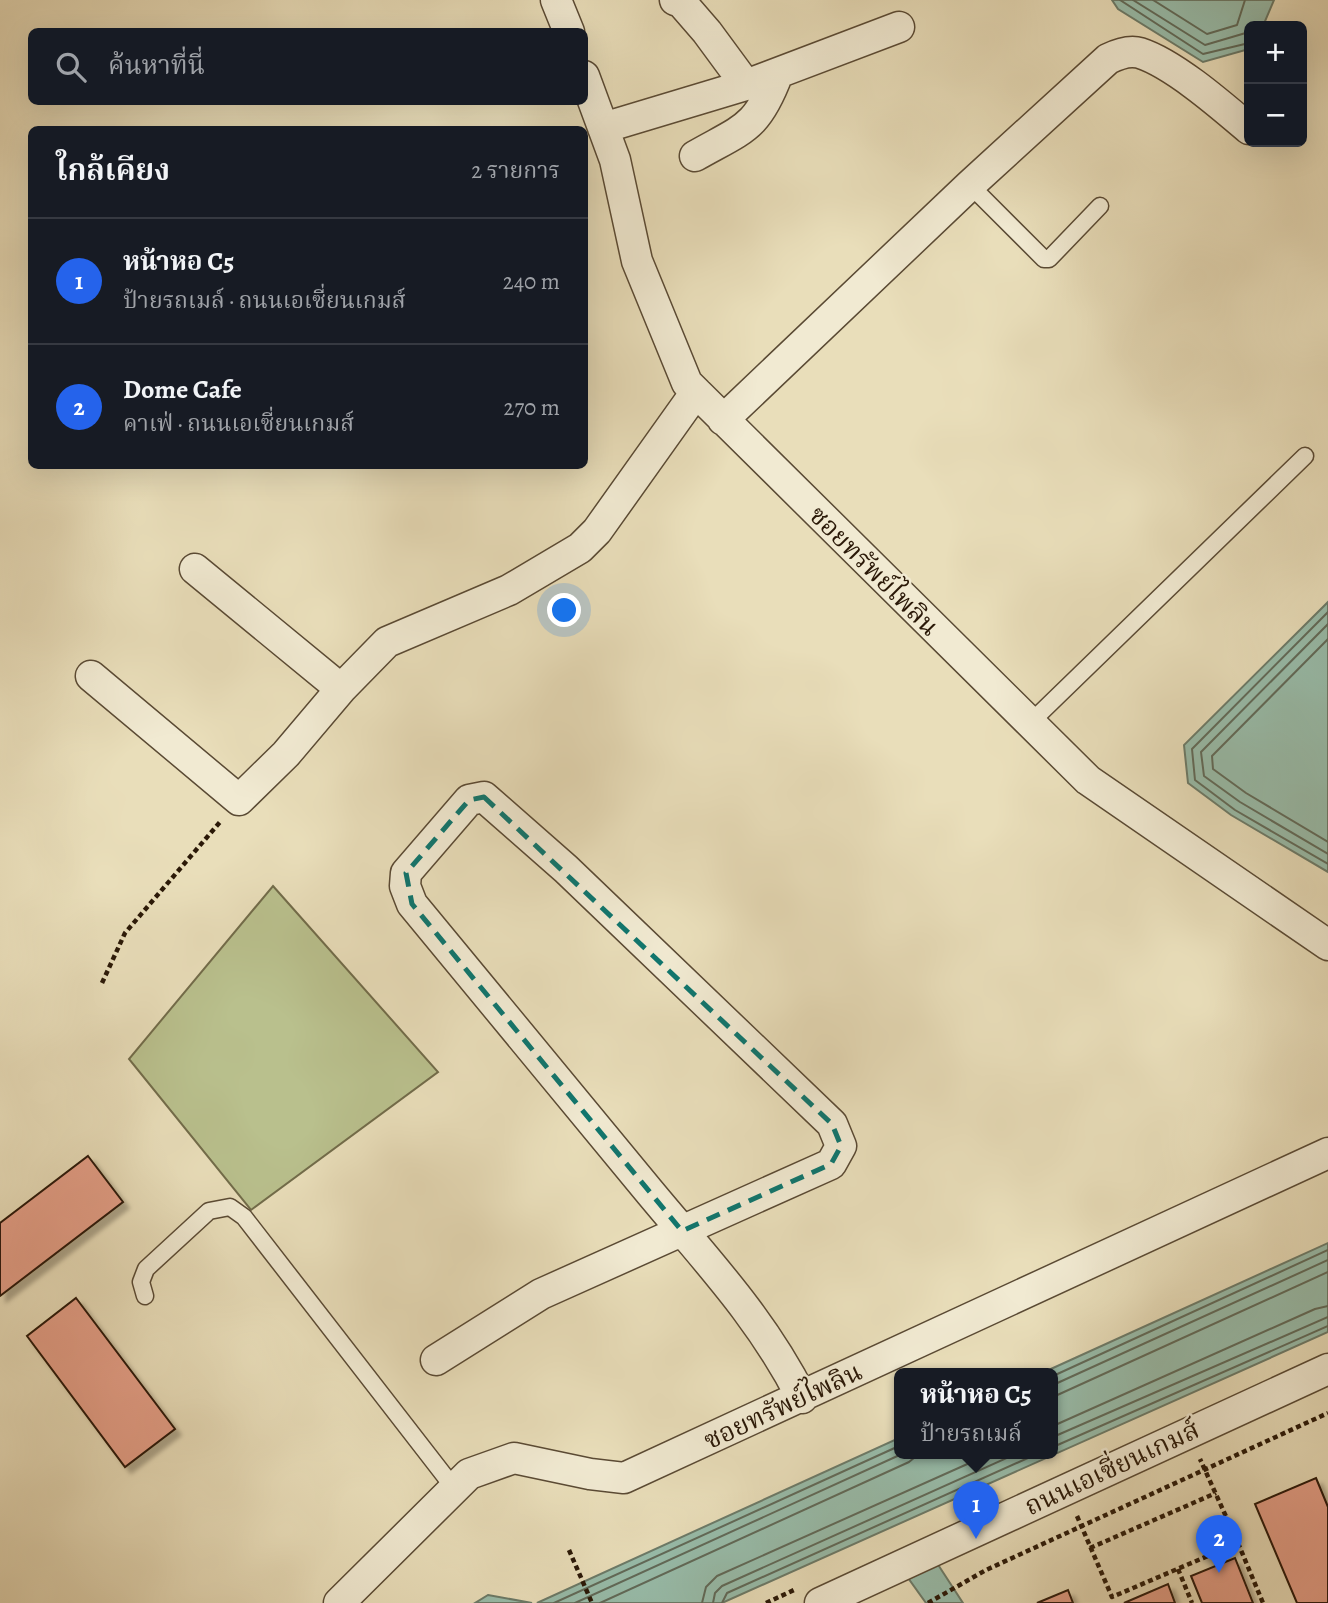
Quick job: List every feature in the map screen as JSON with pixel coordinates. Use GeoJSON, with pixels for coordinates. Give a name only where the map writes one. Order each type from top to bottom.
{"type":"FeatureCollection","features":[{"type":"Feature","properties":{"kind":"street"},"geometry":{"type":"LineString","coordinates":[[556,0],[567,28]]}},
{"type":"Feature","properties":{"kind":"street"},"geometry":{"type":"LineString","coordinates":[[675,0],[681,2],[707,32],[746,85]]}},
{"type":"Feature","properties":{"kind":"street"},"geometry":{"type":"LineString","coordinates":[[603,128],[746,85],[899,27]]}},
{"type":"Feature","properties":{"kind":"street"},"geometry":{"type":"LineString","coordinates":[[723,420],[970,185],[1108,59],[1120,53],[1140,53],[1198,86],[1244,126]]}},
{"type":"Feature","properties":{"kind":"street"},"geometry":{"type":"LineString","coordinates":[[695,156],[753,123],[766,104],[778,73]]}},
{"type":"Feature","properties":{"kind":"street","name":"ซอยทรัพย์ไพลิน"},"geometry":{"type":"LineString","coordinates":[[588,87],[615,160],[637,261],[687,383],[1088,780],[1328,945]]}},
{"type":"Feature","properties":{"kind":"street"},"geometry":{"type":"LineString","coordinates":[[90,676],[239,800],[286,754],[341,689],[387,642],[509,590],[580,548],[597,531],[696,392]]}},
{"type":"Feature","properties":{"kind":"street"},"geometry":{"type":"LineString","coordinates":[[195,569],[341,689]]}},
{"type":"Feature","properties":{"kind":"street"},"geometry":{"type":"LineString","coordinates":[[436,1360],[541,1294],[682,1231],[831,1164],[841,1146],[832,1124],[566,869],[484,797],[469,800],[406,873],[405,886],[412,904],[682,1231],[742,1299],[780,1354],[803,1398]]}},
{"type":"Feature","properties":{"kind":"street","name":"ซอยทรัพย์ไพลิน"},"geometry":{"type":"LineString","coordinates":[[339,1603],[469,1474],[514,1458],[590,1474],[624,1478],[803,1398],[1328,1153]]}},
{"type":"Feature","properties":{"kind":"street","name":"ถนนเอเซี่ยนเกมส์"},"geometry":{"type":"LineString","coordinates":[[824,1602],[1328,1369]]}},
{"type":"Feature","properties":{"kind":"lane"},"geometry":{"type":"LineString","coordinates":[[970,185],[1044,259],[1049,259],[1100,206]]}},
{"type":"Feature","properties":{"kind":"lane"},"geometry":{"type":"LineString","coordinates":[[1030,723],[1305,456]]}},
{"type":"Feature","properties":{"kind":"lane"},"geometry":{"type":"LineString","coordinates":[[145,1296],[141,1282],[146,1269],[209,1211],[230,1207],[244,1217],[454,1488]]}},
{"type":"Feature","properties":{"kind":"path"},"geometry":{"type":"LineString","coordinates":[[102,983],[125,933],[239,800]]}},
{"type":"Feature","properties":{"kind":"path"},"geometry":{"type":"LineString","coordinates":[[928,1603],[953,1586],[1081,1525],[1328,1413]]}},
{"type":"Feature","properties":{"kind":"path"},"geometry":{"type":"LineString","coordinates":[[1189,1433],[1263,1603]]}},
{"type":"Feature","properties":{"kind":"path"},"geometry":{"type":"LineString","coordinates":[[1065,1490],[1114,1603]]}},
{"type":"Feature","properties":{"kind":"path"},"geometry":{"type":"LineString","coordinates":[[1090,1548],[1216,1493]]}},
{"type":"Feature","properties":{"kind":"path"},"geometry":{"type":"LineString","coordinates":[[1112,1597],[1238,1543]]}},
{"type":"Feature","properties":{"kind":"path"},"geometry":{"type":"LineString","coordinates":[[569,1550],[592,1603]]}},
{"type":"Feature","properties":{"kind":"path"},"geometry":{"type":"LineString","coordinates":[[1178,1569],[1192,1603]]}},
{"type":"Feature","properties":{"kind":"highlighted area"},"geometry":{"type":"Polygon","coordinates":[[[484,797],[832,1124],[841,1146],[831,1164],[682,1231],[412,904],[406,873],[469,800],[484,797]]]}},
{"type":"Feature","properties":{"kind":"shaded area"},"geometry":{"type":"Polygon","coordinates":[[[273,886],[438,1072],[251,1210],[129,1059],[273,886]]]}},
{"type":"Feature","properties":{"kind":"water"},"geometry":{"type":"Polygon","coordinates":[[[1112,0],[1274,0],[1265,21],[1244,21],[1244,50],[1203,62],[1118,9],[1112,0]]]}},
{"type":"Feature","properties":{"kind":"water"},"geometry":{"type":"Polygon","coordinates":[[[1328,602],[1328,872],[1231,815],[1188,783],[1184,745],[1328,602]]]}},
{"type":"Feature","properties":{"kind":"water"},"geometry":{"type":"Polygon","coordinates":[[[1328,1243],[1328,1332],[1058,1453],[1058,1368],[1053,1368],[1328,1243]]]}},
{"type":"Feature","properties":{"kind":"water"},"geometry":{"type":"Polygon","coordinates":[[[894,1440],[894,1459],[1044,1459],[722,1603],[537,1603],[894,1440]]]}},
{"type":"Feature","properties":{"kind":"water"},"geometry":{"type":"Polygon","coordinates":[[[935,1560],[963,1603],[926,1603],[906,1575],[935,1560]]]}},
{"type":"Feature","properties":{"kind":"water"},"geometry":{"type":"Polygon","coordinates":[[[488,1595],[532,1603],[475,1603],[488,1595]]]}},
{"type":"Feature","properties":{"kind":"building"},"geometry":{"type":"Polygon","coordinates":[[[88,1156],[123,1202],[0,1296],[0,1223],[88,1156]]]}},
{"type":"Feature","properties":{"kind":"building"},"geometry":{"type":"Polygon","coordinates":[[[76,1298],[175,1429],[125,1467],[27,1336],[76,1298]]]}},
{"type":"Feature","properties":{"kind":"building"},"geometry":{"type":"Polygon","coordinates":[[[1316,1478],[1328,1507],[1328,1603],[1297,1603],[1255,1504],[1316,1478]]]}},
{"type":"Feature","properties":{"kind":"building"},"geometry":{"type":"Polygon","coordinates":[[[1235,1558],[1253,1603],[1202,1603],[1191,1576],[1235,1558]]]}},
{"type":"Feature","properties":{"kind":"building"},"geometry":{"type":"Polygon","coordinates":[[[1168,1584],[1175,1603],[1124,1603],[1168,1584]]]}},
{"type":"Feature","properties":{"kind":"building"},"geometry":{"type":"Polygon","coordinates":[[[1068,1590],[1073,1603],[1037,1603],[1068,1590]]]}},
{"type":"Feature","properties":{"kind":"place","name":"หน้าหอ C5"},"geometry":{"type":"Point","coordinates":[976,1539]}},
{"type":"Feature","properties":{"kind":"place","name":"Dome Cafe"},"geometry":{"type":"Point","coordinates":[1219,1573]}}]}
